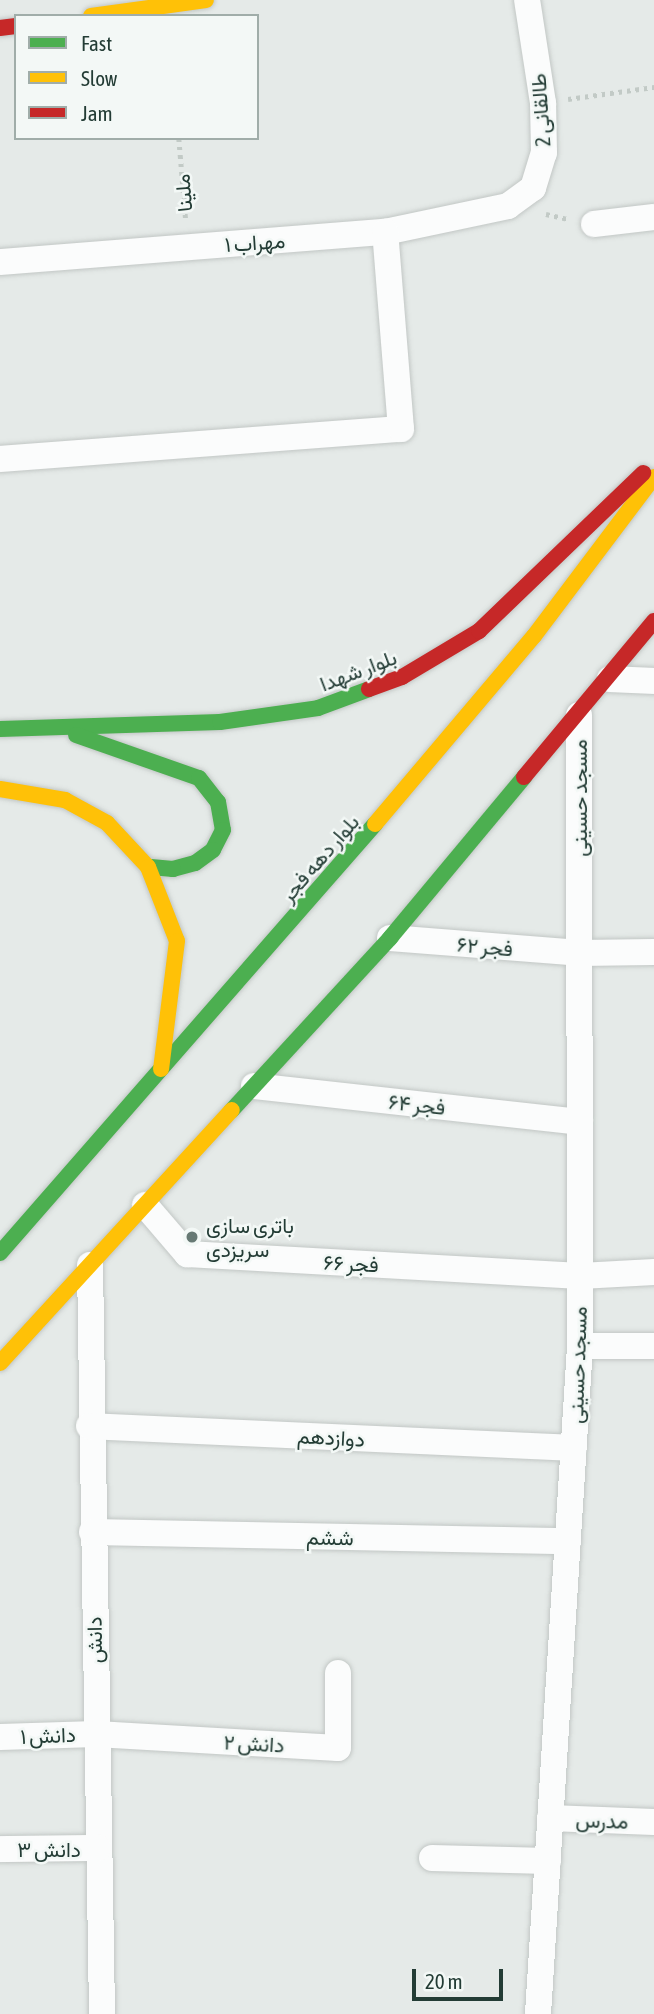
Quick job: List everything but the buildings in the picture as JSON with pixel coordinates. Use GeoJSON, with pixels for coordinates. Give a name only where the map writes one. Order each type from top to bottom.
{"type":"FeatureCollection","features":[{"type":"Feature","properties":{"kind":"main road"},"geometry":{"type":"LineString","coordinates":[[105,14],[206,0]]}},
{"type":"Feature","properties":{"kind":"main road","name":"بلوار شهدا"},"geometry":{"type":"LineString","coordinates":[[0,729],[220,722],[318,708],[402,677],[479,631],[654,462]]}},
{"type":"Feature","properties":{"kind":"main road","name":"بلوار دهه فجر"},"geometry":{"type":"LineString","coordinates":[[0,1253],[534,636],[654,477]]}},
{"type":"Feature","properties":{"kind":"main road"},"geometry":{"type":"LineString","coordinates":[[0,1363],[390,938],[610,678],[654,621]]}},
{"type":"Feature","properties":{"kind":"main road"},"geometry":{"type":"LineString","coordinates":[[55,727],[199,779],[218,802],[223,830],[213,850],[195,863],[173,869],[148,867]]}},
{"type":"Feature","properties":{"kind":"main road"},"geometry":{"type":"LineString","coordinates":[[0,789],[65,800],[107,823],[148,867],[177,941],[161,1069]]}},
{"type":"Feature","properties":{"kind":"street","name":"طالقانی 2"},"geometry":{"type":"LineString","coordinates":[[508,206],[533,188],[544,153],[543,103],[527,0]]}},
{"type":"Feature","properties":{"kind":"street","name":"مهراب ۱"},"geometry":{"type":"LineString","coordinates":[[0,262],[385,232],[508,206]]}},
{"type":"Feature","properties":{"kind":"street"},"geometry":{"type":"LineString","coordinates":[[594,224],[654,218]]}},
{"type":"Feature","properties":{"kind":"street"},"geometry":{"type":"LineString","coordinates":[[0,460],[401,429],[385,232]]}},
{"type":"Feature","properties":{"kind":"street"},"geometry":{"type":"LineString","coordinates":[[610,678],[654,681]]}},
{"type":"Feature","properties":{"kind":"street","name":"مسجد حسینی"},"geometry":{"type":"LineString","coordinates":[[538,2014],[580,1346],[579,715]]}},
{"type":"Feature","properties":{"kind":"street","name":"فجر ۶۲"},"geometry":{"type":"LineString","coordinates":[[390,938],[579,953],[654,952]]}},
{"type":"Feature","properties":{"kind":"street","name":"فجر ۶۴"},"geometry":{"type":"LineString","coordinates":[[254,1086],[580,1122]]}},
{"type":"Feature","properties":{"kind":"street","name":"فجر ۶۶"},"geometry":{"type":"LineString","coordinates":[[145,1205],[187,1254],[580,1276],[654,1272]]}},
{"type":"Feature","properties":{"kind":"street","name":"دانش"},"geometry":{"type":"LineString","coordinates":[[89,1265],[89,1426],[102,2014]]}},
{"type":"Feature","properties":{"kind":"street"},"geometry":{"type":"LineString","coordinates":[[580,1346],[654,1346]]}},
{"type":"Feature","properties":{"kind":"street","name":"دوازدهم"},"geometry":{"type":"LineString","coordinates":[[89,1426],[574,1448]]}},
{"type":"Feature","properties":{"kind":"street","name":"ششم"},"geometry":{"type":"LineString","coordinates":[[92,1532],[568,1541]]}},
{"type":"Feature","properties":{"kind":"street","name":"دانش ۲"},"geometry":{"type":"LineString","coordinates":[[96,1734],[338,1748],[338,1673]]}},
{"type":"Feature","properties":{"kind":"street","name":"دانش ۱"},"geometry":{"type":"LineString","coordinates":[[0,1737],[96,1734]]}},
{"type":"Feature","properties":{"kind":"street","name":"مدرس"},"geometry":{"type":"LineString","coordinates":[[550,1818],[654,1822]]}},
{"type":"Feature","properties":{"kind":"street","name":"دانش ۳"},"geometry":{"type":"LineString","coordinates":[[0,1849],[98,1849]]}},
{"type":"Feature","properties":{"kind":"street"},"geometry":{"type":"LineString","coordinates":[[432,1858],[548,1861]]}},
{"type":"Feature","properties":{"kind":"path"},"geometry":{"type":"LineString","coordinates":[[543,103],[654,87]]}},
{"type":"Feature","properties":{"kind":"path","name":"ملینا"},"geometry":{"type":"LineString","coordinates":[[179,140],[188,247]]}},
{"type":"Feature","properties":{"kind":"path"},"geometry":{"type":"LineString","coordinates":[[508,206],[594,224]]}},
{"type":"Feature","properties":{"kind":"traffic: fast"},"geometry":{"type":"LineString","coordinates":[[0,729],[220,722],[318,708],[369,689]]}},
{"type":"Feature","properties":{"kind":"traffic: fast"},"geometry":{"type":"LineString","coordinates":[[76,735],[199,778],[218,802],[223,830],[213,850],[195,863],[173,869],[148,867]]}},
{"type":"Feature","properties":{"kind":"traffic: fast"},"geometry":{"type":"LineString","coordinates":[[232,1110],[390,938],[524,777]]}},
{"type":"Feature","properties":{"kind":"traffic: fast"},"geometry":{"type":"LineString","coordinates":[[0,1253],[375,824]]}},
{"type":"Feature","properties":{"kind":"traffic: slow"},"geometry":{"type":"LineString","coordinates":[[105,14],[206,0]]}},
{"type":"Feature","properties":{"kind":"traffic: slow"},"geometry":{"type":"LineString","coordinates":[[375,824],[534,636],[654,477]]}},
{"type":"Feature","properties":{"kind":"traffic: slow"},"geometry":{"type":"LineString","coordinates":[[0,789],[65,800],[107,823],[148,867],[177,941],[161,1069]]}},
{"type":"Feature","properties":{"kind":"traffic: slow"},"geometry":{"type":"LineString","coordinates":[[0,1363],[232,1110]]}},
{"type":"Feature","properties":{"kind":"traffic: jam"},"geometry":{"type":"LineString","coordinates":[[0,28],[14,26]]}},
{"type":"Feature","properties":{"kind":"traffic: jam"},"geometry":{"type":"LineString","coordinates":[[369,689],[402,677],[479,631],[643,473]]}},
{"type":"Feature","properties":{"kind":"traffic: jam"},"geometry":{"type":"LineString","coordinates":[[524,777],[654,621]]}},
{"type":"Feature","properties":{"kind":"place","name":"باتری سازی سریزدی"},"geometry":{"type":"Point","coordinates":[192,1237]}}]}
